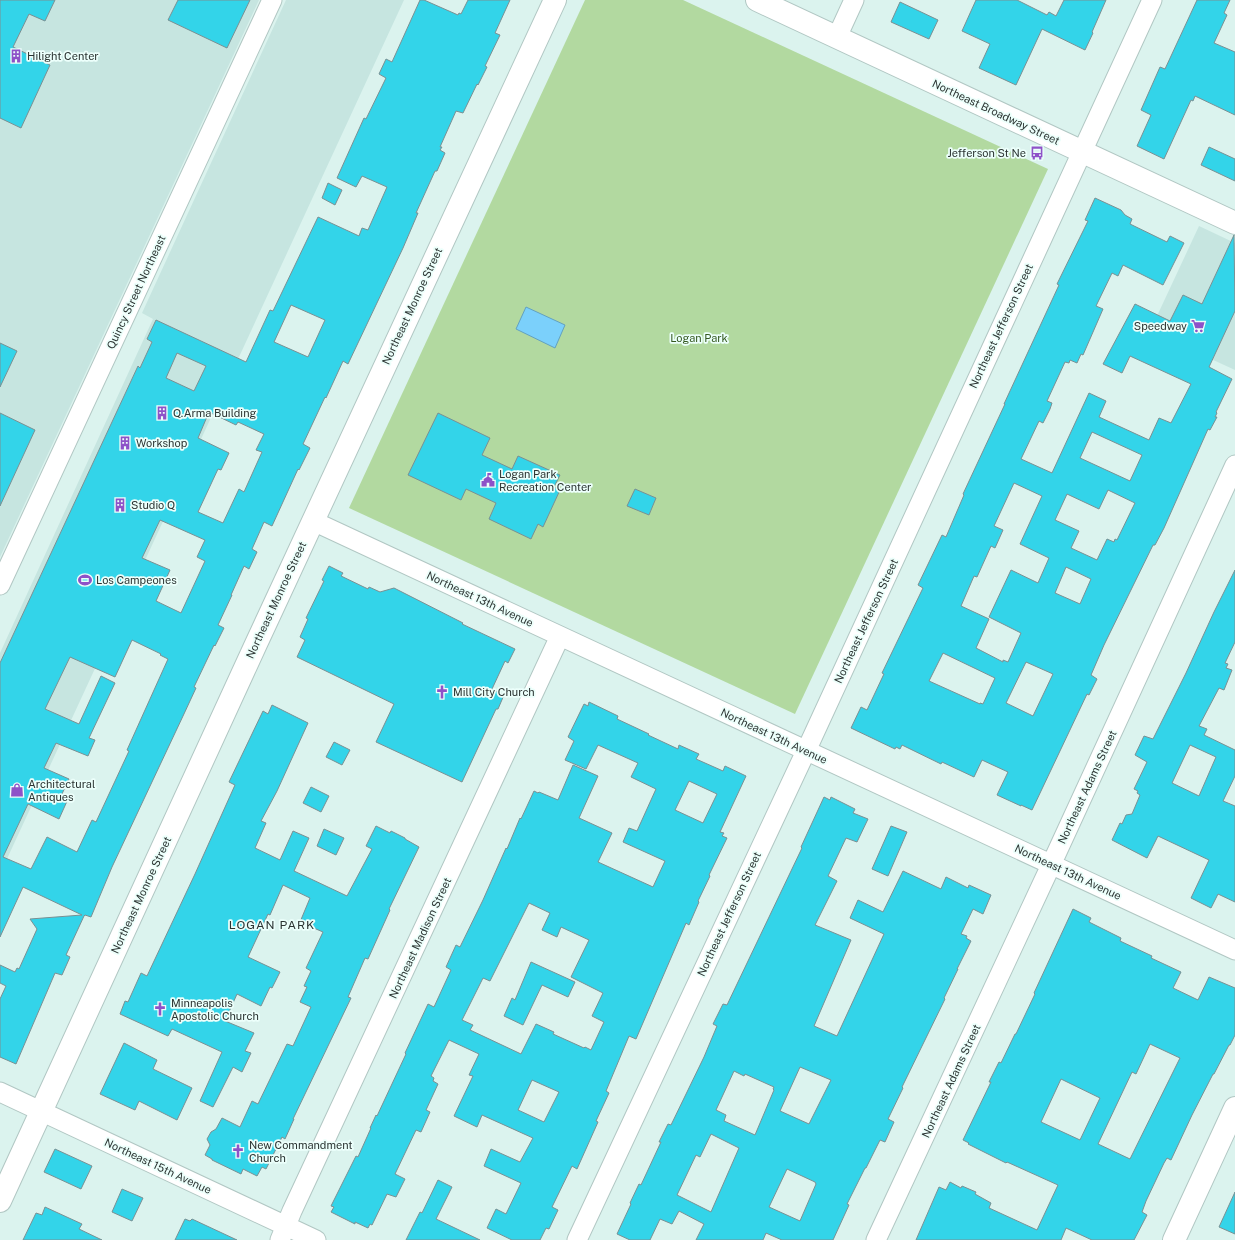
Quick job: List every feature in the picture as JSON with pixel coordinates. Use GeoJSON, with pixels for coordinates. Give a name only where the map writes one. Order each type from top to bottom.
{"type":"FeatureCollection","features":[{"type":"Feature","properties":{"kind":"street","name":"Quincy Street Northeast"},"geometry":{"type":"LineString","coordinates":[[0,584],[272,0]]}},
{"type":"Feature","properties":{"kind":"street","name":"Northeast Monroe Street"},"geometry":{"type":"LineString","coordinates":[[0,1202],[313,521],[555,0]]}},
{"type":"Feature","properties":{"kind":"street","name":"Northeast Broadway Street"},"geometry":{"type":"LineString","coordinates":[[757,0],[1235,223]]}},
{"type":"Feature","properties":{"kind":"street"},"geometry":{"type":"LineString","coordinates":[[836,37],[854,0]]}},
{"type":"Feature","properties":{"kind":"street","name":"Northeast Jefferson Street"},"geometry":{"type":"LineString","coordinates":[[577,1240],[806,750],[1152,0]]}},
{"type":"Feature","properties":{"kind":"street","name":"Northeast Adams Street"},"geometry":{"type":"LineString","coordinates":[[876,1240],[1235,465]]}},
{"type":"Feature","properties":{"kind":"street","name":"Northeast 13th Avenue"},"geometry":{"type":"LineString","coordinates":[[313,521],[1235,950]]}},
{"type":"Feature","properties":{"kind":"street","name":"Northeast Madison Street"},"geometry":{"type":"LineString","coordinates":[[283,1233],[560,636]]}},
{"type":"Feature","properties":{"kind":"street","name":"Northeast 15th Avenue"},"geometry":{"type":"LineString","coordinates":[[0,1092],[42,1111],[283,1233],[316,1240]]}},
{"type":"Feature","properties":{"kind":"street"},"geometry":{"type":"LineString","coordinates":[[1174,1240],[1235,1108]]}},
{"type":"Feature","properties":{"kind":"shaded area"},"geometry":{"type":"Polygon","coordinates":[[[0,0],[259,0],[0,557],[0,0]]]}},
{"type":"Feature","properties":{"kind":"shaded area"},"geometry":{"type":"Polygon","coordinates":[[[286,0],[404,0],[0,874],[0,653],[153,319],[142,313],[286,0]]]}},
{"type":"Feature","properties":{"kind":"shaded area"},"geometry":{"type":"Polygon","coordinates":[[[1199,226],[1235,243],[1235,370],[1150,331],[1199,226]]]}},
{"type":"Feature","properties":{"kind":"green space","name":"Logan Park"},"geometry":{"type":"Polygon","coordinates":[[[585,0],[683,0],[1048,169],[795,714],[349,508],[585,0]]]}},
{"type":"Feature","properties":{"kind":"water"},"geometry":{"type":"Polygon","coordinates":[[[526,307],[565,325],[555,348],[516,329],[526,307]]]}},
{"type":"Feature","properties":{"kind":"building","name":"Hilight Center"},"geometry":{"type":"Polygon","coordinates":[[[0,0],[55,0],[45,21],[29,14],[13,47],[50,65],[21,128],[0,118],[0,0]]]}},
{"type":"Feature","properties":{"kind":"building"},"geometry":{"type":"Polygon","coordinates":[[[178,0],[250,0],[227,48],[168,20],[178,0]]]}},
{"type":"Feature","properties":{"kind":"building"},"geometry":{"type":"Polygon","coordinates":[[[420,0],[424,0],[458,15],[459,13],[461,14],[468,0],[510,0],[495,33],[500,35],[485,66],[487,67],[463,113],[456,111],[440,147],[442,147],[440,150],[445,153],[416,213],[418,213],[403,248],[348,364],[343,361],[326,398],[325,397],[303,444],[310,448],[299,470],[298,469],[272,526],[264,522],[252,549],[257,552],[249,569],[244,566],[218,625],[224,628],[215,646],[214,645],[194,687],[196,688],[112,867],[91,917],[84,916],[66,955],[70,957],[62,975],[55,973],[16,1064],[0,1057],[0,999],[6,986],[0,983],[0,965],[15,972],[17,968],[19,969],[37,929],[30,919],[82,915],[23,887],[0,937],[0,663],[138,366],[140,368],[152,342],[147,339],[156,320],[246,362],[270,310],[273,311],[318,217],[359,236],[362,228],[368,230],[387,187],[362,176],[356,187],[337,178],[364,118],[366,119],[386,78],[379,74],[386,59],[392,62],[420,0]],[[291,305],[274,342],[308,357],[325,320],[291,305]],[[177,353],[166,378],[194,391],[206,366],[177,353]],[[209,412],[198,438],[229,453],[221,470],[218,469],[198,512],[223,523],[239,489],[244,492],[262,452],[256,450],[264,434],[238,422],[236,425],[209,412]],[[160,520],[142,558],[170,570],[156,601],[181,613],[205,561],[197,557],[205,540],[160,520]],[[132,640],[115,677],[70,657],[45,709],[79,724],[101,676],[115,683],[89,738],[95,740],[88,756],[56,743],[44,768],[69,779],[61,796],[68,799],[59,819],[28,804],[3,857],[31,869],[47,837],[77,852],[92,820],[96,822],[129,751],[127,750],[168,659],[132,640]]]}},
{"type":"Feature","properties":{"kind":"building"},"geometry":{"type":"Polygon","coordinates":[[[976,0],[1017,0],[1047,15],[1049,12],[1056,16],[1064,0],[1106,0],[1085,50],[1042,29],[1016,85],[979,68],[990,44],[962,31],[976,0]]]}},
{"type":"Feature","properties":{"kind":"building"},"geometry":{"type":"Polygon","coordinates":[[[1197,0],[1230,0],[1224,13],[1227,15],[1214,43],[1235,52],[1235,115],[1195,96],[1193,101],[1191,100],[1164,159],[1137,146],[1151,115],[1141,110],[1160,67],[1165,69],[1197,0]]]}},
{"type":"Feature","properties":{"kind":"building"},"geometry":{"type":"Polygon","coordinates":[[[900,2],[938,20],[929,39],[891,22],[900,2]]]}},
{"type":"Feature","properties":{"kind":"building"},"geometry":{"type":"Polygon","coordinates":[[[1209,147],[1235,159],[1235,181],[1201,165],[1209,147]]]}},
{"type":"Feature","properties":{"kind":"building"},"geometry":{"type":"Polygon","coordinates":[[[328,183],[342,190],[335,205],[322,198],[328,183]]]}},
{"type":"Feature","properties":{"kind":"building"},"geometry":{"type":"Polygon","coordinates":[[[1095,198],[1121,210],[1125,215],[1132,219],[1130,224],[1167,242],[1170,236],[1184,243],[1163,285],[1123,265],[1118,276],[1112,273],[1096,306],[1103,309],[1083,355],[1081,354],[1077,363],[1070,360],[1069,363],[1065,362],[1047,401],[1052,403],[1050,409],[1043,423],[1039,421],[1021,459],[1052,473],[1089,393],[1106,401],[1099,417],[1149,440],[1159,418],[1171,423],[1191,384],[1130,356],[1122,373],[1103,364],[1135,304],[1170,321],[1183,295],[1202,304],[1234,235],[1235,311],[1209,367],[1232,379],[1216,412],[1215,417],[1217,417],[1210,430],[1208,429],[1164,528],[1155,545],[1153,545],[1104,645],[1091,675],[1097,679],[1089,695],[1087,694],[1032,810],[997,795],[1008,772],[982,760],[974,777],[942,762],[941,764],[902,745],[900,749],[896,747],[895,749],[851,728],[861,707],[867,710],[884,674],[882,673],[923,588],[918,585],[942,535],[946,537],[964,495],[963,494],[1059,285],[1057,284],[1088,221],[1085,220],[1095,198]],[[1092,432],[1080,458],[1130,481],[1142,455],[1092,432]],[[1014,483],[994,526],[1003,530],[995,548],[991,546],[977,577],[974,576],[961,606],[989,619],[976,648],[1003,662],[1003,660],[1008,662],[1021,633],[989,617],[1011,570],[1038,583],[1049,558],[1020,544],[1042,496],[1014,483]],[[1108,490],[1099,509],[1067,494],[1055,520],[1079,531],[1071,548],[1097,560],[1107,539],[1114,542],[1115,539],[1117,540],[1135,503],[1108,490]],[[1066,567],[1055,593],[1080,604],[1091,579],[1066,567]],[[943,653],[929,681],[983,704],[995,678],[943,653]],[[1026,662],[1006,703],[1033,716],[1053,674],[1026,662]]]}},
{"type":"Feature","properties":{"kind":"building"},"geometry":{"type":"Polygon","coordinates":[[[0,343],[17,351],[0,387],[0,343]]]}},
{"type":"Feature","properties":{"kind":"building"},"geometry":{"type":"Polygon","coordinates":[[[0,413],[35,430],[0,506],[0,413]]]}},
{"type":"Feature","properties":{"kind":"building","name":"Logan Park Recreation Center"},"geometry":{"type":"Polygon","coordinates":[[[438,413],[490,438],[482,455],[512,469],[518,456],[560,475],[554,487],[560,490],[543,527],[538,524],[531,539],[489,519],[496,503],[466,489],[461,500],[408,475],[438,413]]]}},
{"type":"Feature","properties":{"kind":"building"},"geometry":{"type":"Polygon","coordinates":[[[635,489],[656,498],[649,515],[627,506],[635,489]]]}},
{"type":"Feature","properties":{"kind":"building"},"geometry":{"type":"Polygon","coordinates":[[[329,566],[343,573],[341,576],[368,589],[369,587],[380,592],[394,588],[463,623],[462,624],[515,649],[508,663],[505,661],[492,689],[504,695],[462,782],[376,742],[394,704],[297,657],[305,640],[300,637],[308,619],[306,618],[324,581],[322,580],[329,566]]]}},
{"type":"Feature","properties":{"kind":"building"},"geometry":{"type":"Polygon","coordinates":[[[1235,570],[1235,642],[1225,663],[1228,664],[1226,668],[1232,670],[1224,690],[1219,688],[1199,726],[1207,729],[1204,735],[1235,750],[1235,776],[1223,801],[1235,806],[1235,902],[1218,894],[1211,908],[1191,898],[1209,860],[1158,836],[1147,858],[1112,840],[1120,823],[1122,824],[1126,815],[1132,814],[1140,795],[1137,793],[1138,791],[1134,789],[1147,762],[1135,755],[1144,736],[1153,739],[1235,570]],[[1190,745],[1172,783],[1199,796],[1216,757],[1190,745]]]}},
{"type":"Feature","properties":{"kind":"building"},"geometry":{"type":"Polygon","coordinates":[[[589,702],[618,716],[617,719],[649,734],[648,735],[678,749],[679,745],[699,754],[696,759],[723,771],[725,766],[746,776],[720,832],[724,833],[722,836],[727,838],[709,875],[710,876],[689,925],[686,923],[636,1039],[629,1036],[606,1091],[609,1093],[596,1121],[598,1122],[577,1169],[572,1166],[552,1207],[558,1210],[549,1229],[546,1228],[540,1240],[512,1240],[487,1228],[496,1209],[506,1214],[521,1183],[484,1166],[491,1149],[520,1162],[533,1138],[482,1115],[477,1127],[454,1116],[473,1076],[469,1075],[479,1054],[449,1040],[431,1076],[434,1078],[433,1081],[438,1084],[426,1110],[430,1112],[421,1132],[416,1130],[395,1174],[405,1179],[396,1197],[387,1194],[372,1225],[370,1224],[368,1228],[355,1222],[355,1224],[331,1212],[334,1207],[331,1206],[356,1156],[358,1157],[428,1004],[434,1007],[451,970],[446,967],[456,945],[460,947],[534,791],[558,800],[573,765],[598,776],[579,818],[612,833],[598,862],[653,887],[665,861],[623,842],[629,828],[637,831],[656,789],[631,777],[638,763],[598,745],[586,769],[565,760],[574,741],[568,737],[584,704],[588,706],[589,702]],[[689,781],[675,810],[703,823],[717,794],[689,781]],[[529,903],[490,981],[483,978],[462,1020],[473,1025],[470,1030],[521,1054],[536,1024],[554,1032],[553,1034],[591,1050],[604,1022],[592,1016],[603,993],[571,977],[589,940],[561,927],[557,937],[542,930],[550,913],[529,903]],[[532,1080],[518,1110],[544,1122],[559,1092],[532,1080]]]}},
{"type":"Feature","properties":{"kind":"building"},"geometry":{"type":"Polygon","coordinates":[[[272,705],[308,723],[277,791],[261,821],[266,823],[255,848],[280,860],[293,831],[309,838],[294,871],[347,896],[372,849],[366,846],[376,826],[390,833],[391,831],[419,847],[389,909],[390,910],[368,959],[365,958],[348,997],[351,998],[293,1119],[285,1139],[282,1137],[266,1169],[262,1167],[257,1176],[243,1169],[241,1174],[205,1155],[210,1145],[207,1139],[211,1132],[216,1129],[222,1118],[240,1127],[252,1101],[258,1104],[287,1044],[293,1046],[311,1007],[300,1002],[307,987],[304,986],[311,971],[306,968],[323,932],[300,922],[310,898],[283,885],[270,915],[268,914],[248,957],[280,972],[272,988],[270,987],[261,1006],[237,994],[225,1021],[254,1033],[245,1051],[251,1053],[242,1072],[233,1067],[213,1107],[200,1101],[222,1052],[172,1029],[168,1036],[120,1014],[125,1001],[128,1002],[141,973],[147,976],[235,785],[229,782],[263,711],[268,714],[272,705]]]}},
{"type":"Feature","properties":{"kind":"building"},"geometry":{"type":"Polygon","coordinates":[[[334,742],[350,750],[342,765],[326,757],[334,742]]]}},
{"type":"Feature","properties":{"kind":"building"},"geometry":{"type":"Polygon","coordinates":[[[311,787],[329,796],[321,812],[303,803],[311,787]]]}},
{"type":"Feature","properties":{"kind":"building"},"geometry":{"type":"Polygon","coordinates":[[[824,797],[830,800],[831,797],[855,809],[853,813],[868,819],[857,842],[846,838],[828,876],[837,881],[815,925],[851,940],[814,1026],[837,1036],[884,934],[850,918],[858,900],[883,912],[903,871],[941,889],[946,877],[968,888],[969,885],[991,895],[983,914],[973,909],[961,934],[967,936],[966,938],[971,941],[888,1119],[894,1122],[885,1142],[880,1140],[865,1168],[847,1204],[849,1205],[833,1240],[782,1240],[766,1233],[763,1240],[696,1240],[704,1224],[679,1211],[672,1224],[660,1219],[650,1240],[630,1240],[617,1234],[631,1204],[630,1203],[639,1184],[641,1185],[668,1124],[671,1125],[704,1057],[717,1026],[713,1024],[723,1004],[727,1005],[802,848],[801,847],[824,797]],[[800,1067],[780,1111],[809,1124],[831,1080],[800,1067]],[[734,1071],[716,1110],[726,1115],[724,1121],[755,1135],[774,1087],[745,1074],[744,1076],[734,1071]],[[711,1134],[700,1157],[696,1155],[677,1195],[711,1212],[739,1148],[711,1134]],[[787,1169],[769,1207],[800,1221],[816,1184],[815,1182],[787,1169]]]}},
{"type":"Feature","properties":{"kind":"building"},"geometry":{"type":"Polygon","coordinates":[[[891,826],[907,832],[888,876],[872,869],[891,826]]]}},
{"type":"Feature","properties":{"kind":"building"},"geometry":{"type":"Polygon","coordinates":[[[324,829],[344,838],[336,855],[317,846],[324,829]]]}},
{"type":"Feature","properties":{"kind":"building"},"geometry":{"type":"Polygon","coordinates":[[[1073,909],[1091,918],[1089,922],[1121,938],[1120,941],[1181,972],[1173,988],[1198,1000],[1209,977],[1235,988],[1235,1035],[1192,1115],[1171,1160],[1167,1158],[1164,1163],[1142,1212],[1147,1215],[1134,1240],[1092,1240],[1066,1228],[1061,1240],[916,1240],[939,1187],[946,1190],[950,1182],[961,1188],[962,1186],[976,1192],[975,1194],[991,1203],[989,1208],[1037,1230],[1058,1185],[1007,1162],[1006,1163],[963,1140],[991,1082],[989,1082],[1016,1034],[1035,994],[1034,993],[1073,909]],[[1150,1044],[1136,1074],[1132,1072],[1098,1144],[1130,1159],[1180,1058],[1150,1044]],[[1061,1079],[1041,1122],[1080,1140],[1100,1098],[1061,1079]]]}},
{"type":"Feature","properties":{"kind":"building"},"geometry":{"type":"Polygon","coordinates":[[[531,962],[575,982],[568,997],[542,985],[523,1025],[504,1016],[512,998],[515,1000],[531,962]]]}},
{"type":"Feature","properties":{"kind":"building"},"geometry":{"type":"Polygon","coordinates":[[[124,1043],[157,1060],[153,1069],[192,1088],[177,1120],[139,1101],[135,1110],[100,1094],[124,1043]]]}},
{"type":"Feature","properties":{"kind":"building"},"geometry":{"type":"Polygon","coordinates":[[[55,1149],[92,1166],[81,1189],[44,1172],[55,1149]]]}},
{"type":"Feature","properties":{"kind":"building"},"geometry":{"type":"Polygon","coordinates":[[[438,1180],[452,1187],[436,1219],[480,1240],[406,1240],[420,1212],[422,1213],[438,1180]]]}},
{"type":"Feature","properties":{"kind":"building"},"geometry":{"type":"Polygon","coordinates":[[[122,1189],[143,1198],[132,1221],[112,1212],[122,1189]]]}},
{"type":"Feature","properties":{"kind":"building"},"geometry":{"type":"Polygon","coordinates":[[[1235,1192],[1235,1234],[1219,1227],[1235,1192]]]}},
{"type":"Feature","properties":{"kind":"building"},"geometry":{"type":"Polygon","coordinates":[[[45,1207],[82,1224],[79,1229],[102,1240],[23,1240],[36,1213],[42,1215],[45,1207]]]}},
{"type":"Feature","properties":{"kind":"building"},"geometry":{"type":"Polygon","coordinates":[[[185,1219],[190,1221],[192,1219],[237,1240],[175,1240],[185,1219]]]}},
{"type":"Feature","properties":{"kind":"place","name":"Hilight Center"},"geometry":{"type":"Point","coordinates":[16,56]}},
{"type":"Feature","properties":{"kind":"place","name":"Jefferson St Ne"},"geometry":{"type":"Point","coordinates":[1037,153]}},
{"type":"Feature","properties":{"kind":"place","name":"Speedway"},"geometry":{"type":"Point","coordinates":[1198,326]}},
{"type":"Feature","properties":{"kind":"place","name":"Q.Arma Building"},"geometry":{"type":"Point","coordinates":[162,413]}},
{"type":"Feature","properties":{"kind":"place","name":"Workshop"},"geometry":{"type":"Point","coordinates":[125,443]}},
{"type":"Feature","properties":{"kind":"place","name":"Logan Park Recreation Center"},"geometry":{"type":"Point","coordinates":[488,480]}},
{"type":"Feature","properties":{"kind":"place","name":"Studio Q"},"geometry":{"type":"Point","coordinates":[120,505]}},
{"type":"Feature","properties":{"kind":"place","name":"Los Campeones"},"geometry":{"type":"Point","coordinates":[85,580]}},
{"type":"Feature","properties":{"kind":"place","name":"Mill City Church"},"geometry":{"type":"Point","coordinates":[442,692]}},
{"type":"Feature","properties":{"kind":"place","name":"Architectural Antiques"},"geometry":{"type":"Point","coordinates":[17,790]}},
{"type":"Feature","properties":{"kind":"place","name":"Minneapolis Apostolic Church"},"geometry":{"type":"Point","coordinates":[160,1009]}},
{"type":"Feature","properties":{"kind":"place","name":"New Commandment Church"},"geometry":{"type":"Point","coordinates":[238,1151]}},
{"type":"Feature","properties":{"kind":"district","name":"LOGAN PARK"},"geometry":{"type":"Point","coordinates":[272,925]}}]}
